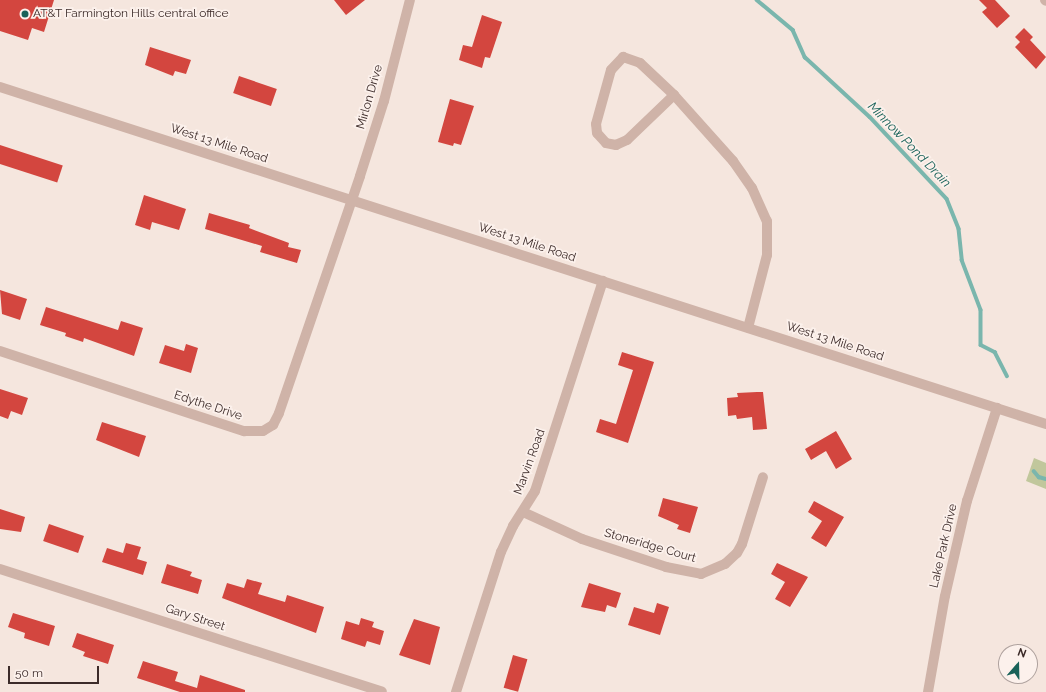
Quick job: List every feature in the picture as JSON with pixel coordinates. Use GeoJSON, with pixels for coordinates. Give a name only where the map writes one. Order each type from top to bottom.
{"type":"FeatureCollection","features":[{"type":"Feature","properties":{"kind":"street","name":"Mirlon Drive"},"geometry":{"type":"LineString","coordinates":[[352,201],[384,101],[410,0]]}},
{"type":"Feature","properties":{"kind":"street"},"geometry":{"type":"LineString","coordinates":[[674,95],[627,140],[616,145],[606,143],[597,133],[596,124],[610,70],[622,57],[640,63],[674,95],[734,161],[752,188],[767,221],[767,254],[748,328]]}},
{"type":"Feature","properties":{"kind":"street","name":"West 13 Mile Road"},"geometry":{"type":"LineString","coordinates":[[0,87],[1046,424]]}},
{"type":"Feature","properties":{"kind":"street","name":"Edythe Drive"},"geometry":{"type":"LineString","coordinates":[[0,351],[244,431],[263,431],[273,425],[279,413],[352,201]]}},
{"type":"Feature","properties":{"kind":"street","name":"Marvin Road"},"geometry":{"type":"LineString","coordinates":[[456,692],[501,552],[513,526],[535,491],[603,281]]}},
{"type":"Feature","properties":{"kind":"street","name":"Lake Park Drive"},"geometry":{"type":"LineString","coordinates":[[928,692],[945,596],[967,502],[997,408]]}},
{"type":"Feature","properties":{"kind":"street","name":"Stoneridge Court"},"geometry":{"type":"LineString","coordinates":[[523,512],[582,539],[666,566],[701,574],[725,564],[736,553],[742,544],[763,476]]}},
{"type":"Feature","properties":{"kind":"street","name":"Gary Street"},"geometry":{"type":"LineString","coordinates":[[0,569],[382,692]]}},
{"type":"Feature","properties":{"kind":"green space"},"geometry":{"type":"Polygon","coordinates":[[[1034,458],[1046,463],[1046,489],[1026,481],[1034,458]]]}},
{"type":"Feature","properties":{"kind":"building","name":"AT&T Farmington Hills central office"},"geometry":{"type":"Polygon","coordinates":[[[0,0],[54,0],[44,32],[32,28],[28,40],[0,31],[0,0]]]}},
{"type":"Feature","properties":{"kind":"building"},"geometry":{"type":"Polygon","coordinates":[[[334,0],[365,0],[346,15],[334,0]]]}},
{"type":"Feature","properties":{"kind":"building"},"geometry":{"type":"Polygon","coordinates":[[[979,0],[995,0],[1010,16],[997,28],[982,12],[987,8],[979,0]]]}},
{"type":"Feature","properties":{"kind":"building"},"geometry":{"type":"Polygon","coordinates":[[[482,15],[502,22],[490,58],[485,57],[482,68],[459,60],[463,45],[472,47],[482,15]]]}},
{"type":"Feature","properties":{"kind":"building"},"geometry":{"type":"Polygon","coordinates":[[[1024,28],[1033,37],[1030,40],[1046,57],[1036,69],[1015,47],[1020,42],[1015,37],[1024,28]]]}},
{"type":"Feature","properties":{"kind":"building"},"geometry":{"type":"Polygon","coordinates":[[[150,47],[191,60],[186,74],[175,71],[173,76],[145,65],[150,47]]]}},
{"type":"Feature","properties":{"kind":"building"},"geometry":{"type":"Polygon","coordinates":[[[239,76],[277,89],[271,106],[233,93],[239,76]]]}},
{"type":"Feature","properties":{"kind":"building"},"geometry":{"type":"Polygon","coordinates":[[[450,99],[474,106],[461,145],[454,143],[453,146],[438,142],[450,99]]]}},
{"type":"Feature","properties":{"kind":"building"},"geometry":{"type":"Polygon","coordinates":[[[0,145],[63,165],[57,183],[0,164],[0,145]]]}},
{"type":"Feature","properties":{"kind":"building"},"geometry":{"type":"Polygon","coordinates":[[[144,195],[186,209],[179,230],[152,222],[150,230],[135,225],[144,195]]]}},
{"type":"Feature","properties":{"kind":"building"},"geometry":{"type":"Polygon","coordinates":[[[209,213],[250,225],[249,228],[289,243],[288,247],[301,250],[297,263],[260,252],[262,246],[205,229],[209,213]]]}},
{"type":"Feature","properties":{"kind":"building"},"geometry":{"type":"Polygon","coordinates":[[[0,290],[27,299],[20,320],[2,314],[0,290]]]}},
{"type":"Feature","properties":{"kind":"building"},"geometry":{"type":"Polygon","coordinates":[[[46,307],[118,330],[121,321],[143,328],[134,356],[84,338],[83,342],[65,336],[66,333],[40,325],[46,307]]]}},
{"type":"Feature","properties":{"kind":"building"},"geometry":{"type":"Polygon","coordinates":[[[186,344],[198,348],[191,373],[159,363],[165,345],[184,351],[186,344]]]}},
{"type":"Feature","properties":{"kind":"building"},"geometry":{"type":"Polygon","coordinates":[[[622,352],[654,362],[628,443],[596,432],[600,419],[616,424],[633,370],[618,365],[622,352]]]}},
{"type":"Feature","properties":{"kind":"building"},"geometry":{"type":"Polygon","coordinates":[[[0,389],[28,398],[22,415],[11,411],[8,419],[0,416],[0,389]]]}},
{"type":"Feature","properties":{"kind":"building"},"geometry":{"type":"Polygon","coordinates":[[[763,392],[767,429],[753,430],[752,417],[737,419],[736,415],[728,416],[727,398],[738,397],[737,393],[763,392]]]}},
{"type":"Feature","properties":{"kind":"building"},"geometry":{"type":"Polygon","coordinates":[[[102,422],[146,436],[139,457],[96,440],[102,422]]]}},
{"type":"Feature","properties":{"kind":"building"},"geometry":{"type":"Polygon","coordinates":[[[836,431],[852,459],[836,469],[826,451],[811,460],[805,449],[836,431]]]}},
{"type":"Feature","properties":{"kind":"building"},"geometry":{"type":"Polygon","coordinates":[[[663,498],[698,507],[690,533],[677,529],[679,525],[658,516],[663,498]]]}},
{"type":"Feature","properties":{"kind":"building"},"geometry":{"type":"Polygon","coordinates":[[[814,501],[844,517],[826,547],[811,538],[822,521],[808,512],[814,501]]]}},
{"type":"Feature","properties":{"kind":"building"},"geometry":{"type":"Polygon","coordinates":[[[0,509],[25,517],[21,532],[0,529],[0,509]]]}},
{"type":"Feature","properties":{"kind":"building"},"geometry":{"type":"Polygon","coordinates":[[[49,524],[84,536],[78,553],[43,541],[49,524]]]}},
{"type":"Feature","properties":{"kind":"building"},"geometry":{"type":"Polygon","coordinates":[[[126,543],[141,547],[137,559],[147,562],[143,575],[102,562],[107,548],[123,553],[126,543]]]}},
{"type":"Feature","properties":{"kind":"building"},"geometry":{"type":"Polygon","coordinates":[[[777,563],[808,577],[790,607],[775,599],[785,582],[771,574],[777,563]]]}},
{"type":"Feature","properties":{"kind":"building"},"geometry":{"type":"Polygon","coordinates":[[[167,564],[192,572],[190,576],[202,580],[198,594],[161,583],[167,564]]]}},
{"type":"Feature","properties":{"kind":"building"},"geometry":{"type":"Polygon","coordinates":[[[247,579],[262,583],[258,594],[285,602],[287,595],[324,607],[316,633],[222,598],[227,583],[244,588],[247,579]]]}},
{"type":"Feature","properties":{"kind":"building"},"geometry":{"type":"Polygon","coordinates":[[[589,583],[621,593],[616,608],[607,605],[605,612],[581,607],[589,583]]]}},
{"type":"Feature","properties":{"kind":"building"},"geometry":{"type":"Polygon","coordinates":[[[657,603],[669,607],[660,635],[628,625],[634,607],[654,613],[657,603]]]}},
{"type":"Feature","properties":{"kind":"building"},"geometry":{"type":"Polygon","coordinates":[[[13,613],[55,626],[49,646],[24,638],[25,633],[8,627],[13,613]]]}},
{"type":"Feature","properties":{"kind":"building"},"geometry":{"type":"Polygon","coordinates":[[[361,618],[374,622],[372,627],[384,631],[380,645],[367,641],[365,647],[341,639],[346,621],[359,625],[361,618]]]}},
{"type":"Feature","properties":{"kind":"building"},"geometry":{"type":"Polygon","coordinates":[[[414,619],[440,627],[430,665],[399,655],[414,619]]]}},
{"type":"Feature","properties":{"kind":"building"},"geometry":{"type":"Polygon","coordinates":[[[77,633],[114,645],[108,664],[83,656],[85,652],[72,647],[77,633]]]}},
{"type":"Feature","properties":{"kind":"building"},"geometry":{"type":"Polygon","coordinates":[[[513,655],[527,659],[518,692],[504,688],[513,655]]]}},
{"type":"Feature","properties":{"kind":"building"},"geometry":{"type":"Polygon","coordinates":[[[143,661],[178,672],[175,681],[197,688],[200,675],[245,690],[245,692],[180,692],[137,678],[143,661]]]}},
{"type":"Feature","properties":{"kind":"waterway","name":"Minnow Pond Drain"},"geometry":{"type":"LineString","coordinates":[[757,0],[793,30],[805,57],[870,117],[947,199],[959,229],[962,260],[981,310],[981,345],[995,352],[1007,376]]}},
{"type":"Feature","properties":{"kind":"waterway","name":"Minnow Pond Drain"},"geometry":{"type":"LineString","coordinates":[[1034,471],[1039,477],[1046,479]]}},
{"type":"Feature","properties":{"kind":"place","name":"AT&T Farmington Hills central office"},"geometry":{"type":"Point","coordinates":[25,14]}}]}
